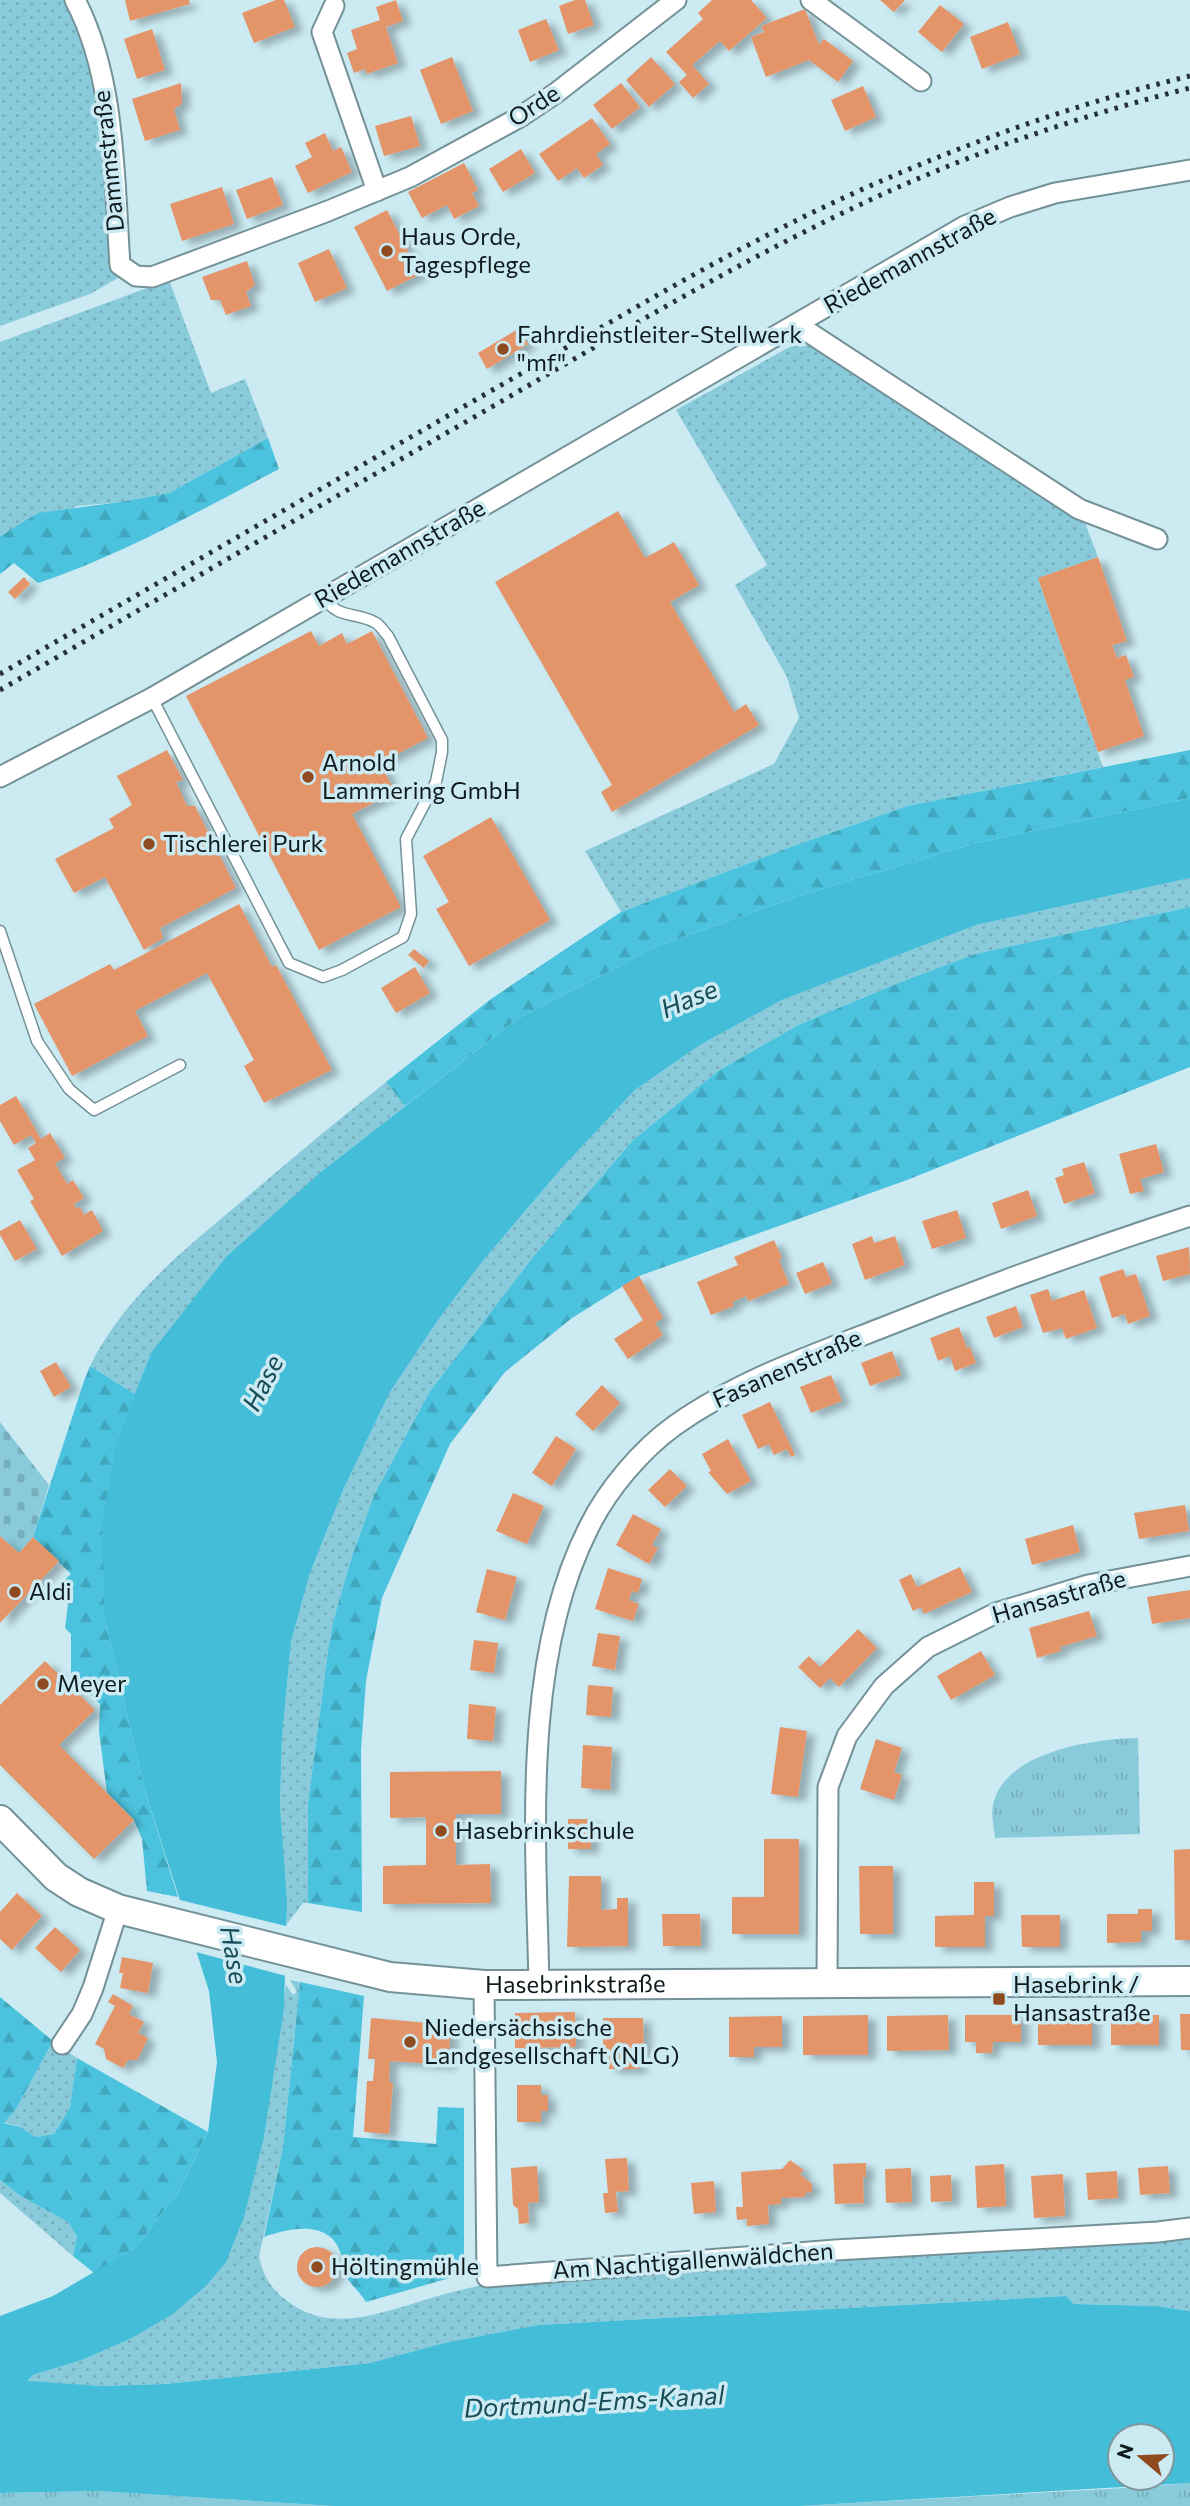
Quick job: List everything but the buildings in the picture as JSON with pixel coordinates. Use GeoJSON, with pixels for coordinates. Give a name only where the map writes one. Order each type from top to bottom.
{"type":"FeatureCollection","features":[{"type":"Feature","properties":{"kind":"street","name":"Dammstraße"},"geometry":{"type":"LineString","coordinates":[[75,0],[89,27],[109,116],[120,265],[136,276]]}},
{"type":"Feature","properties":{"kind":"street","name":"Orde"},"geometry":{"type":"LineString","coordinates":[[136,276],[152,277],[410,177],[520,117],[556,93],[676,0]]}},
{"type":"Feature","properties":{"kind":"street"},"geometry":{"type":"LineString","coordinates":[[811,0],[922,81]]}},
{"type":"Feature","properties":{"kind":"street"},"geometry":{"type":"LineString","coordinates":[[340,3],[322,32],[377,191]]}},
{"type":"Feature","properties":{"kind":"street","name":"Riedemannstraße"},"geometry":{"type":"LineString","coordinates":[[0,777],[152,698],[965,226],[1010,207],[1055,193],[1190,170]]}},
{"type":"Feature","properties":{"kind":"street","name":"Riedemannstraße"},"geometry":{"type":"LineString","coordinates":[[796,324],[1079,509],[1157,539]]}},
{"type":"Feature","properties":{"kind":"street","name":"Fasanenstraße"},"geometry":{"type":"LineString","coordinates":[[539,1985],[537,1751],[547,1662],[569,1576],[588,1528],[606,1497],[632,1465],[672,1427],[725,1394],[800,1360],[1091,1249],[1190,1216]]}},
{"type":"Feature","properties":{"kind":"street","name":"Hansastraße"},"geometry":{"type":"LineString","coordinates":[[827,1984],[828,1787],[847,1736],[884,1686],[928,1647],[996,1613],[1088,1585],[1190,1566]]}},
{"type":"Feature","properties":{"kind":"street","name":"Hasebrinkstraße"},"geometry":{"type":"LineString","coordinates":[[0,1820],[56,1877],[79,1892],[118,1909],[390,1977],[484,1985],[1190,1981]]}},
{"type":"Feature","properties":{"kind":"street"},"geometry":{"type":"LineString","coordinates":[[62,2044],[86,2006],[118,1909]]}},
{"type":"Feature","properties":{"kind":"street","name":"Am Nachtigallenwäldchen"},"geometry":{"type":"LineString","coordinates":[[484,1985],[487,2277],[835,2250],[1190,2228]]}},
{"type":"Feature","properties":{"kind":"lane"},"geometry":{"type":"LineString","coordinates":[[152,698],[289,963],[323,978],[403,937],[411,914],[406,839],[436,782],[442,740],[388,636],[377,623],[339,613],[330,607],[325,598]]}},
{"type":"Feature","properties":{"kind":"lane"},"geometry":{"type":"LineString","coordinates":[[0,931],[37,1041],[69,1089],[94,1110],[180,1065]]}},
{"type":"Feature","properties":{"kind":"green space"},"geometry":{"type":"Polygon","coordinates":[[[0,0],[66,0],[80,32],[104,136],[118,278],[90,294],[0,326],[0,0]]]}},
{"type":"Feature","properties":{"kind":"green space"},"geometry":{"type":"Polygon","coordinates":[[[169,280],[211,393],[245,379],[268,438],[169,493],[78,506],[0,536],[0,342],[169,280]]]}},
{"type":"Feature","properties":{"kind":"green space"},"geometry":{"type":"Polygon","coordinates":[[[795,344],[814,347],[1069,512],[1083,518],[1098,557],[1038,578],[1103,767],[907,806],[621,912],[585,851],[774,764],[799,718],[787,677],[735,585],[767,565],[676,410],[795,344]]]}},
{"type":"Feature","properties":{"kind":"green space"},"geometry":{"type":"Polygon","coordinates":[[[268,438],[279,469],[161,531],[38,583],[14,563],[0,574],[0,536],[38,513],[169,493],[268,438]]]}},
{"type":"Feature","properties":{"kind":"green space"},"geometry":{"type":"Polygon","coordinates":[[[1190,750],[1190,798],[976,843],[805,894],[660,945],[517,1019],[405,1106],[386,1082],[491,999],[621,912],[907,806],[1190,750]]]}},
{"type":"Feature","properties":{"kind":"green space"},"geometry":{"type":"Polygon","coordinates":[[[1190,878],[1190,907],[975,954],[798,1025],[718,1071],[633,1140],[533,1257],[430,1391],[374,1495],[351,1559],[333,1622],[328,1651],[308,1803],[308,1903],[303,1903],[287,1924],[280,1806],[282,1738],[291,1642],[310,1573],[344,1488],[390,1392],[438,1320],[482,1262],[560,1170],[635,1090],[700,1045],[782,1000],[976,925],[1190,878]]]}},
{"type":"Feature","properties":{"kind":"green space"},"geometry":{"type":"Polygon","coordinates":[[[1190,907],[1190,1067],[907,1180],[639,1276],[572,1318],[505,1372],[450,1444],[382,1598],[366,1681],[361,1750],[362,1912],[308,1903],[308,1803],[328,1651],[333,1622],[351,1559],[374,1495],[430,1391],[533,1257],[633,1140],[718,1071],[798,1025],[898,983],[975,954],[1190,907]]]}},
{"type":"Feature","properties":{"kind":"green space"},"geometry":{"type":"Polygon","coordinates":[[[386,1082],[405,1106],[322,1171],[151,1353],[135,1394],[90,1366],[120,1318],[157,1276],[313,1141],[386,1082]]]}},
{"type":"Feature","properties":{"kind":"green space"},"geometry":{"type":"Polygon","coordinates":[[[90,1366],[135,1394],[118,1436],[105,1619],[145,1791],[178,1897],[147,1891],[142,1839],[134,1820],[107,1793],[99,1731],[100,1704],[71,1675],[71,1634],[65,1628],[68,1604],[54,1590],[71,1574],[33,1537],[90,1366]]]}},
{"type":"Feature","properties":{"kind":"green space"},"geometry":{"type":"Polygon","coordinates":[[[0,1422],[49,1485],[33,1537],[19,1553],[0,1536],[0,1422]]]}},
{"type":"Feature","properties":{"kind":"green space"},"geometry":{"type":"Polygon","coordinates":[[[1138,1738],[1140,1834],[995,1838],[993,1805],[1001,1787],[1014,1772],[1032,1760],[1076,1745],[1138,1738]]]}},
{"type":"Feature","properties":{"kind":"green space"},"geometry":{"type":"Polygon","coordinates":[[[290,1980],[300,1982],[283,2147],[259,2256],[271,2286],[286,2300],[305,2311],[344,2319],[385,2312],[487,2284],[836,2257],[1190,2236],[1190,2311],[1156,2306],[1074,2304],[1066,2296],[538,2325],[444,2343],[370,2363],[165,2384],[101,2386],[28,2382],[33,2375],[82,2360],[130,2339],[170,2316],[264,2137],[286,1985],[293,1995],[297,1992],[290,1980]]]}},
{"type":"Feature","properties":{"kind":"green space"},"geometry":{"type":"Polygon","coordinates":[[[300,1982],[364,1996],[353,2137],[436,2144],[438,2107],[464,2108],[464,2274],[366,2302],[345,2275],[341,2254],[328,2235],[319,2231],[297,2229],[264,2237],[283,2147],[300,1982]]]}},
{"type":"Feature","properties":{"kind":"green space"},"geometry":{"type":"Polygon","coordinates":[[[0,1997],[53,2041],[16,2109],[4,2123],[20,2127],[36,2137],[54,2134],[70,2107],[77,2058],[208,2132],[177,2194],[135,2248],[94,2273],[73,2256],[77,2236],[68,2222],[19,2195],[0,2180],[0,1997]]]}},
{"type":"Feature","properties":{"kind":"green space"},"geometry":{"type":"Polygon","coordinates":[[[53,2041],[77,2058],[70,2107],[54,2134],[36,2137],[20,2127],[4,2122],[16,2109],[53,2041]]]}},
{"type":"Feature","properties":{"kind":"green space"},"geometry":{"type":"Polygon","coordinates":[[[0,2180],[19,2195],[68,2222],[77,2236],[73,2256],[0,2193],[0,2180]]]}},
{"type":"Feature","properties":{"kind":"green space"},"geometry":{"type":"Polygon","coordinates":[[[1190,2483],[1190,2506],[800,2506],[1106,2489],[1106,2492],[1176,2492],[1176,2484],[1190,2483]]]}},
{"type":"Feature","properties":{"kind":"green space"},"geometry":{"type":"Polygon","coordinates":[[[98,2491],[334,2506],[0,2506],[0,2493],[98,2491]]]}},
{"type":"Feature","properties":{"kind":"water"},"geometry":{"type":"Polygon","coordinates":[[[1190,798],[1190,878],[976,925],[782,1000],[700,1045],[635,1090],[560,1170],[482,1262],[438,1320],[390,1392],[344,1488],[310,1573],[291,1642],[282,1738],[280,1806],[287,1903],[284,2008],[264,2137],[244,2217],[226,2262],[206,2286],[170,2316],[130,2339],[82,2360],[33,2375],[28,2381],[101,2386],[165,2384],[370,2363],[444,2343],[538,2325],[1066,2296],[1074,2304],[1156,2306],[1190,2311],[1190,2483],[1176,2484],[1176,2422],[1106,2422],[1106,2488],[800,2506],[334,2506],[98,2491],[0,2493],[0,2316],[53,2296],[135,2248],[177,2194],[208,2132],[217,2062],[209,1991],[145,1791],[105,1619],[102,1523],[118,1436],[151,1353],[226,1257],[322,1171],[517,1019],[660,945],[805,894],[976,843],[1190,798]]]}},
{"type":"Feature","properties":{"kind":"pier"},"geometry":{"type":"Polygon","coordinates":[[[176,1899],[290,1927],[290,1977],[192,1951],[176,1899]]]}},
{"type":"Feature","properties":{"kind":"railway"},"geometry":{"type":"LineString","coordinates":[[0,674],[669,288],[807,215],[895,175],[1019,127],[1104,99],[1190,76]]}},
{"type":"Feature","properties":{"kind":"railway"},"geometry":{"type":"LineString","coordinates":[[0,690],[718,277],[809,230],[895,188],[1020,139],[1190,88]]}},
{"type":"Feature","properties":{"kind":"place","name":"Haus Orde, Tagespflege"},"geometry":{"type":"Point","coordinates":[387,251]}},
{"type":"Feature","properties":{"kind":"place","name":"Fahrdienstleiter-Stellwerk \"mf\""},"geometry":{"type":"Point","coordinates":[503,349]}},
{"type":"Feature","properties":{"kind":"place","name":"Arnold Lammering GmbH"},"geometry":{"type":"Point","coordinates":[308,777]}},
{"type":"Feature","properties":{"kind":"place","name":"Tischlerei Purk"},"geometry":{"type":"Point","coordinates":[149,844]}},
{"type":"Feature","properties":{"kind":"place","name":"Aldi"},"geometry":{"type":"Point","coordinates":[15,1592]}},
{"type":"Feature","properties":{"kind":"place","name":"Meyer"},"geometry":{"type":"Point","coordinates":[43,1684]}},
{"type":"Feature","properties":{"kind":"place","name":"Hasebrinkschule"},"geometry":{"type":"Point","coordinates":[441,1831]}},
{"type":"Feature","properties":{"kind":"place","name":"Hasebrink / Hansastraße"},"geometry":{"type":"Point","coordinates":[999,1999]}},
{"type":"Feature","properties":{"kind":"place","name":"Niedersächsische Landgesellschaft (NLG)"},"geometry":{"type":"Point","coordinates":[410,2042]}},
{"type":"Feature","properties":{"kind":"place","name":"Höltingmühle"},"geometry":{"type":"Point","coordinates":[317,2267]}},
{"type":"Feature","properties":{"kind":"water label","name":"Hase"},"geometry":{"type":"Point","coordinates":[689,999]}},
{"type":"Feature","properties":{"kind":"water label","name":"Hase"},"geometry":{"type":"Point","coordinates":[263,1383]}},
{"type":"Feature","properties":{"kind":"water label","name":"Hase"},"geometry":{"type":"Point","coordinates":[234,1955]}},
{"type":"Feature","properties":{"kind":"water label","name":"Dortmund-Ems-Kanal"},"geometry":{"type":"Point","coordinates":[594,2402]}}]}
